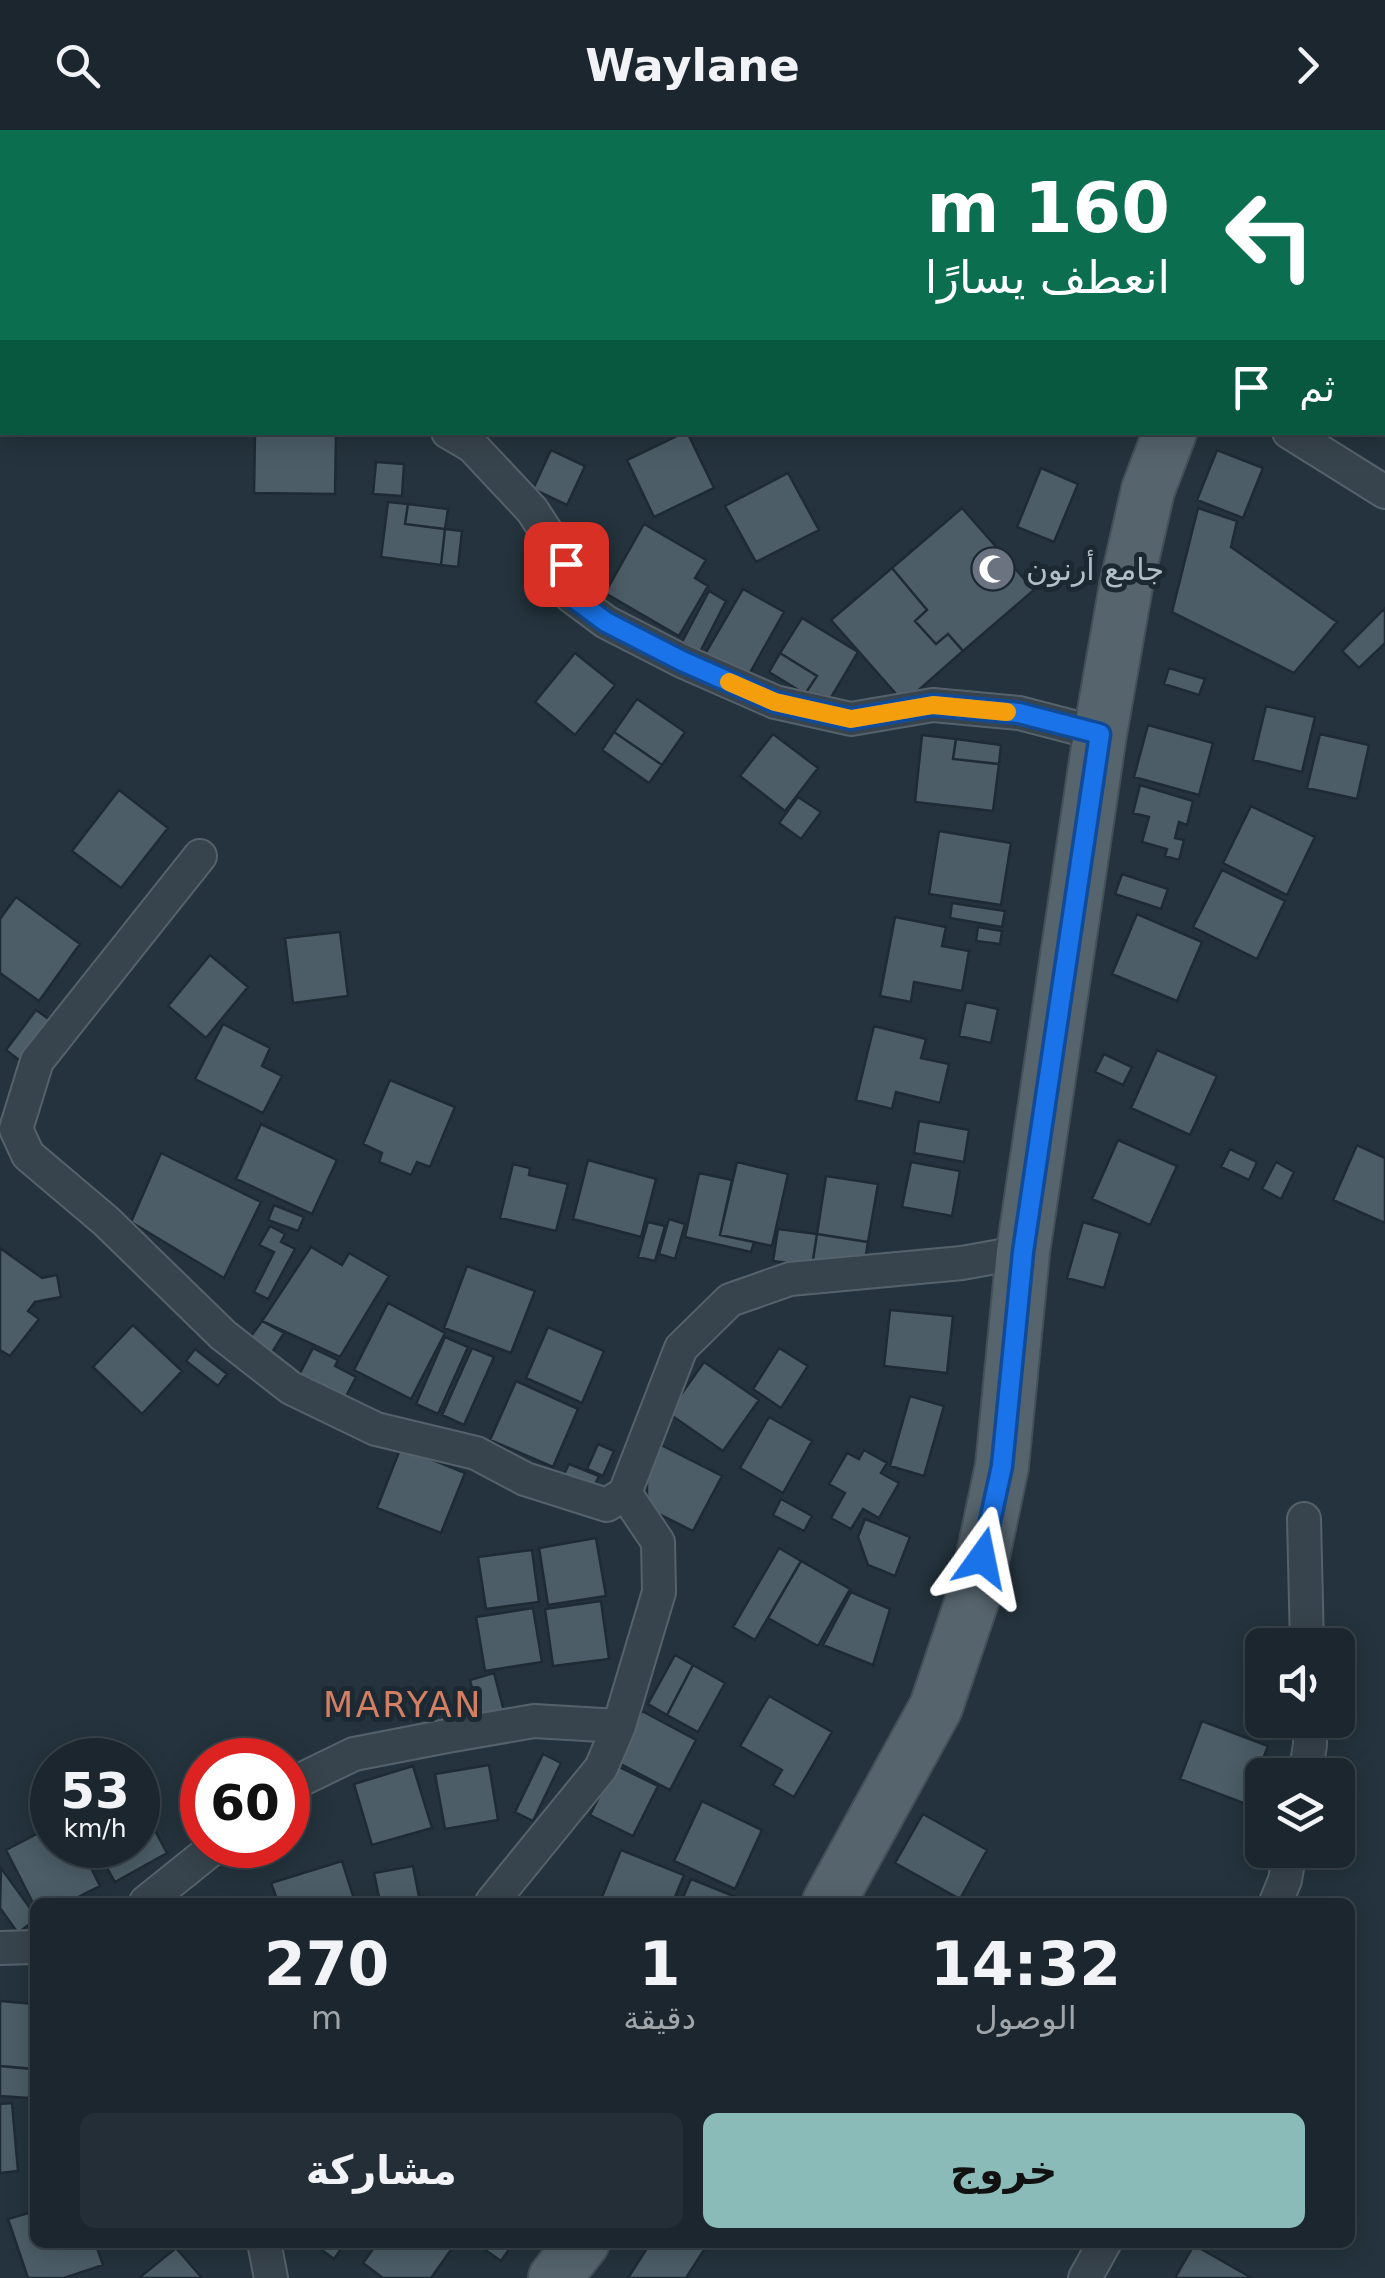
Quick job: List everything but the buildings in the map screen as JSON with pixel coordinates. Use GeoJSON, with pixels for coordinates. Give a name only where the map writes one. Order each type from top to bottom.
{"type":"FeatureCollection","features":[{"type":"Feature","properties":{"kind":"main road"},"geometry":{"type":"LineString","coordinates":[[831,1898],[936,1706],[976,1589],[1002,1466],[1023,1252],[1100,734],[1126,586],[1148,490],[1169,435]]}},
{"type":"Feature","properties":{"kind":"main road"},"geometry":{"type":"LineString","coordinates":[[556,2278],[578,2248]]}},
{"type":"Feature","properties":{"kind":"street"},"geometry":{"type":"LineString","coordinates":[[453,435],[472,446],[532,510],[566,564],[571,596],[606,622],[682,661],[775,702],[851,719],[933,705],[1019,713],[1100,734]]}},
{"type":"Feature","properties":{"kind":"street"},"geometry":{"type":"LineString","coordinates":[[1294,435],[1385,492]]}},
{"type":"Feature","properties":{"kind":"street"},"geometry":{"type":"LineString","coordinates":[[200,856],[37,1061],[16,1129],[28,1155],[106,1221],[222,1335],[292,1388],[376,1429],[476,1453],[525,1479],[607,1506],[625,1493],[681,1348],[730,1300],[790,1279],[962,1263],[1023,1252]]}},
{"type":"Feature","properties":{"kind":"street"},"geometry":{"type":"LineString","coordinates":[[495,1898],[600,1768],[619,1726],[659,1592],[658,1542],[625,1493]]}},
{"type":"Feature","properties":{"kind":"street"},"geometry":{"type":"LineString","coordinates":[[1304,1519],[1307,1628]]}},
{"type":"Feature","properties":{"kind":"street"},"geometry":{"type":"LineString","coordinates":[[310,1775],[354,1754],[534,1720],[619,1726]]}},
{"type":"Feature","properties":{"kind":"street"},"geometry":{"type":"LineString","coordinates":[[151,1898],[188,1868]]}},
{"type":"Feature","properties":{"kind":"street"},"geometry":{"type":"LineString","coordinates":[[1278,1898],[1287,1868]]}},
{"type":"Feature","properties":{"kind":"street"},"geometry":{"type":"LineString","coordinates":[[0,1948],[30,1947]]}},
{"type":"Feature","properties":{"kind":"street"},"geometry":{"type":"LineString","coordinates":[[265,2248],[272,2278]]}},
{"type":"Feature","properties":{"kind":"street"},"geometry":{"type":"LineString","coordinates":[[1084,2278],[1102,2248]]}},
{"type":"Feature","properties":{"kind":"slow traffic"},"geometry":{"type":"LineString","coordinates":[[729,682],[775,702],[851,719],[933,705],[1007,712]]}},
{"type":"Feature","properties":{"kind":"place","name":"جامع أرنون"},"geometry":{"type":"Point","coordinates":[993,569]}},
{"type":"Feature","properties":{"kind":"district","name":"MARYAN"},"geometry":{"type":"Point","coordinates":[403,1705]}},
{"type":"Feature","properties":{"kind":"route"},"geometry":{"type":"LineString","coordinates":[[566,564],[571,596],[606,622],[775,702],[851,719],[933,705],[1019,713],[1100,734],[1023,1252],[1002,1466],[982,1558]]}}]}
